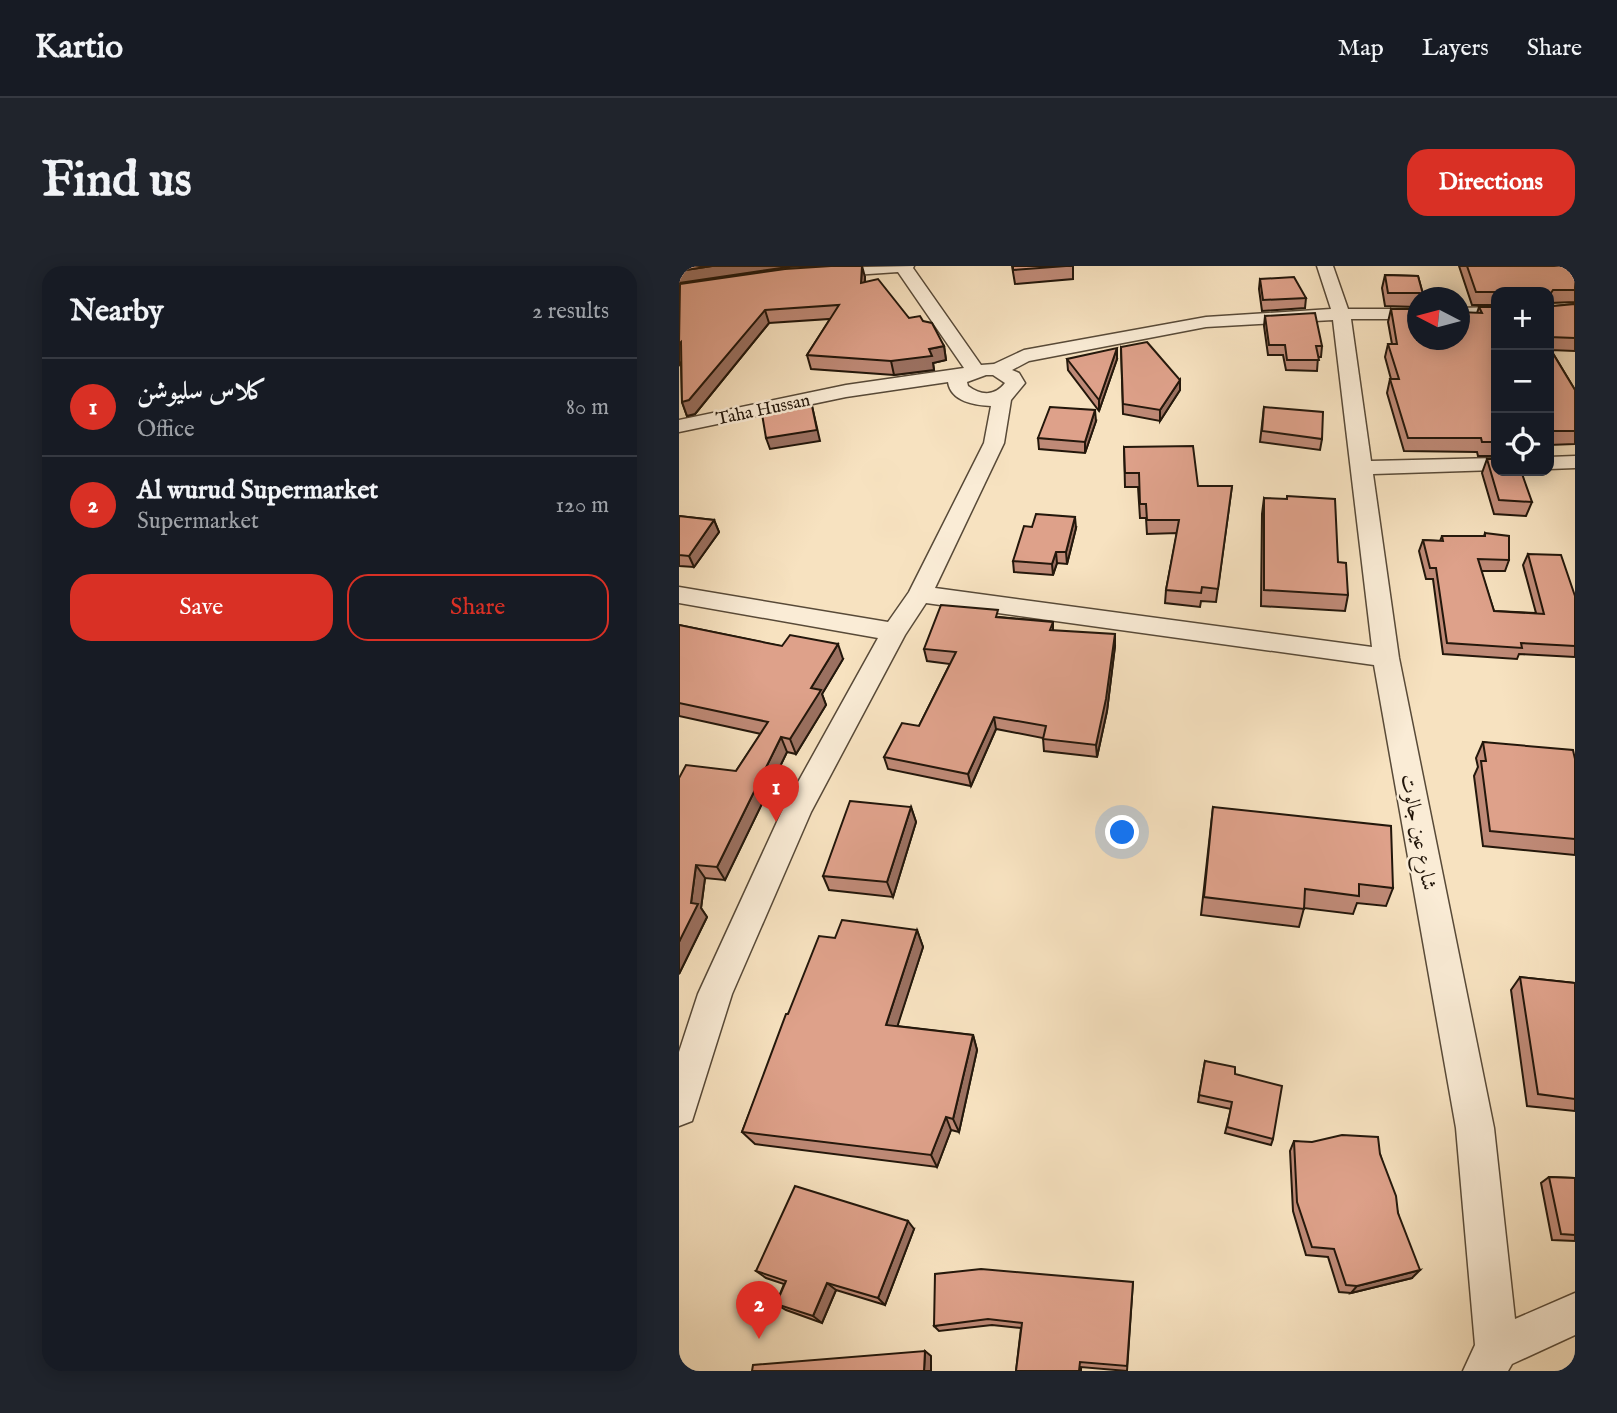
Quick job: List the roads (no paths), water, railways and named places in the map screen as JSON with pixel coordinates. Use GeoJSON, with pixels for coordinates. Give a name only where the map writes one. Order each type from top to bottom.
{"type":"FeatureCollection","features":[{"type":"Feature","properties":{"kind":"street"},"geometry":{"type":"LineString","coordinates":[[814,273],[904,266],[970,372]]}},
{"type":"Feature","properties":{"kind":"street","name":"شارع عين جالوت"},"geometry":{"type":"LineString","coordinates":[[1325,266],[1341,314],[1386,658],[1475,1128],[1491,1360]]}},
{"type":"Feature","properties":{"kind":"street"},"geometry":{"type":"LineString","coordinates":[[1470,313],[1491,312]]}},
{"type":"Feature","properties":{"kind":"street"},"geometry":{"type":"LineString","coordinates":[[846,391],[985,399],[1050,351],[1206,322],[1341,314],[1407,314]]}},
{"type":"Feature","properties":{"kind":"street"},"geometry":{"type":"LineString","coordinates":[[846,391],[970,372],[1004,383]]}},
{"type":"Feature","properties":{"kind":"street"},"geometry":{"type":"LineString","coordinates":[[964,396],[956,385],[970,372]]}},
{"type":"Feature","properties":{"kind":"street"},"geometry":{"type":"LineString","coordinates":[[679,1108],[715,994],[797,811],[894,632],[920,594],[994,443],[1004,383]]}},
{"type":"Feature","properties":{"kind":"street","name":"Taha Hussan"},"geometry":{"type":"LineString","coordinates":[[679,426],[846,391]]}},
{"type":"Feature","properties":{"kind":"street"},"geometry":{"type":"LineString","coordinates":[[1554,463],[1575,462]]}},
{"type":"Feature","properties":{"kind":"street"},"geometry":{"type":"LineString","coordinates":[[1360,468],[1491,464]]}},
{"type":"Feature","properties":{"kind":"street"},"geometry":{"type":"LineString","coordinates":[[920,594],[1386,658]]}},
{"type":"Feature","properties":{"kind":"street"},"geometry":{"type":"LineString","coordinates":[[679,595],[894,632]]}},
{"type":"Feature","properties":{"kind":"street"},"geometry":{"type":"LineString","coordinates":[[1491,1360],[1575,1314]]}},
{"type":"Feature","properties":{"kind":"place","name":"كلاس سليوشن"},"geometry":{"type":"Point","coordinates":[776,822]}},
{"type":"Feature","properties":{"kind":"place","name":"Al wurud Supermarket"},"geometry":{"type":"Point","coordinates":[759,1339]}}]}
